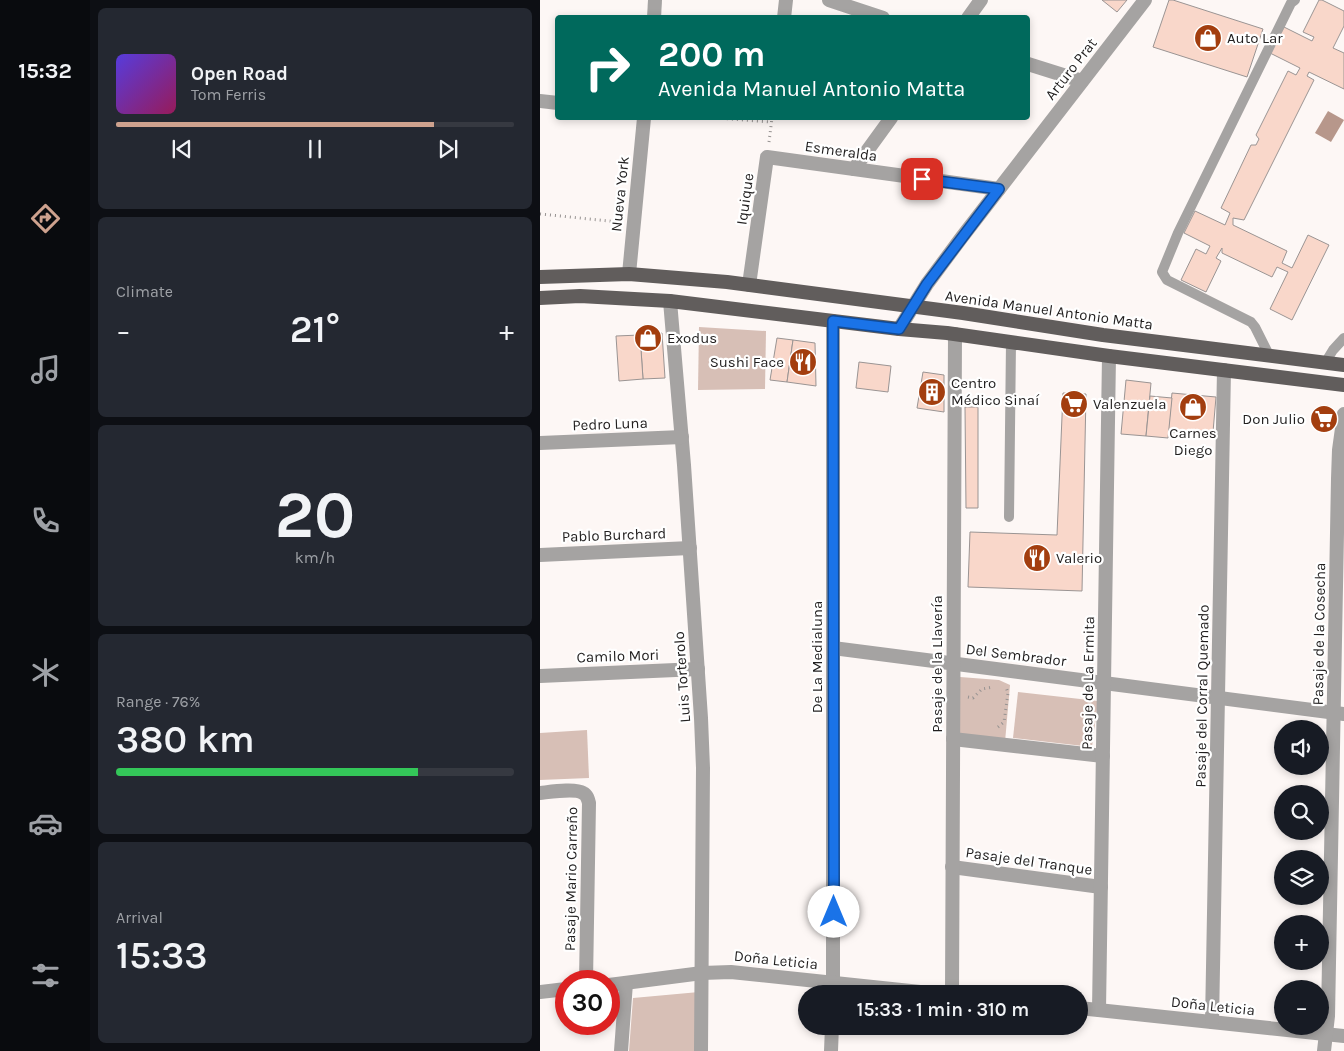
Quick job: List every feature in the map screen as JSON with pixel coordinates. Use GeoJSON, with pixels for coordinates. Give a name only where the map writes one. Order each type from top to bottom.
{"type":"FeatureCollection","features":[{"type":"Feature","properties":{"kind":"main road","name":"Avenida Manuel Antonio Matta"},"geometry":{"type":"LineString","coordinates":[[540,277],[629,274],[727,282],[1344,366]]}},
{"type":"Feature","properties":{"kind":"main road"},"geometry":{"type":"LineString","coordinates":[[540,298],[580,296],[670,301],[955,334],[1109,356],[1344,385]]}},
{"type":"Feature","properties":{"kind":"street"},"geometry":{"type":"LineString","coordinates":[[654,15],[656,0]]}},
{"type":"Feature","properties":{"kind":"street"},"geometry":{"type":"LineString","coordinates":[[784,15],[786,0]]}},
{"type":"Feature","properties":{"kind":"street"},"geometry":{"type":"LineString","coordinates":[[828,0],[874,15]]}},
{"type":"Feature","properties":{"kind":"street"},"geometry":{"type":"LineString","coordinates":[[970,15],[982,0]]}},
{"type":"Feature","properties":{"kind":"street","name":"Arturo Prat"},"geometry":{"type":"LineString","coordinates":[[899,329],[927,284],[1145,0]]}},
{"type":"Feature","properties":{"kind":"street"},"geometry":{"type":"LineString","coordinates":[[1030,65],[1082,81]]}},
{"type":"Feature","properties":{"kind":"street"},"geometry":{"type":"LineString","coordinates":[[540,101],[555,103]]}},
{"type":"Feature","properties":{"kind":"street","name":"Nueva York"},"geometry":{"type":"LineString","coordinates":[[629,274],[644,120]]}},
{"type":"Feature","properties":{"kind":"street"},"geometry":{"type":"LineString","coordinates":[[854,169],[890,120]]}},
{"type":"Feature","properties":{"kind":"street","name":"Esmeralda"},"geometry":{"type":"LineString","coordinates":[[768,157],[999,189]]}},
{"type":"Feature","properties":{"kind":"street","name":"Iquique"},"geometry":{"type":"LineString","coordinates":[[749,285],[768,157]]}},
{"type":"Feature","properties":{"kind":"street","name":"Luis Torterolo"},"geometry":{"type":"LineString","coordinates":[[670,301],[690,548],[703,768],[701,1051]]}},
{"type":"Feature","properties":{"kind":"street","name":"De La Medialuna"},"geometry":{"type":"LineString","coordinates":[[833,321],[833,985]]}},
{"type":"Feature","properties":{"kind":"street","name":"Pasaje de la Llavería"},"geometry":{"type":"LineString","coordinates":[[952,985],[955,334]]}},
{"type":"Feature","properties":{"kind":"street","name":"Pasaje de La Ermita"},"geometry":{"type":"LineString","coordinates":[[1099,1010],[1109,356]]}},
{"type":"Feature","properties":{"kind":"street","name":"Pasaje del Corral Quemado"},"geometry":{"type":"LineString","coordinates":[[1212,1022],[1224,370]]}},
{"type":"Feature","properties":{"kind":"street","name":"Pasaje de la Cosecha"},"geometry":{"type":"LineString","coordinates":[[1329,989],[1339,714],[1339,460],[1344,414]]}},
{"type":"Feature","properties":{"kind":"street","name":"Pedro Luna"},"geometry":{"type":"LineString","coordinates":[[540,443],[682,437]]}},
{"type":"Feature","properties":{"kind":"street","name":"Pablo Burchard"},"geometry":{"type":"LineString","coordinates":[[540,555],[690,548]]}},
{"type":"Feature","properties":{"kind":"street","name":"Del Sembrador"},"geometry":{"type":"LineString","coordinates":[[833,648],[953,664],[1006,677],[1104,683],[1339,714]]}},
{"type":"Feature","properties":{"kind":"street","name":"Camilo Mori"},"geometry":{"type":"LineString","coordinates":[[540,676],[698,669]]}},
{"type":"Feature","properties":{"kind":"street"},"geometry":{"type":"LineString","coordinates":[[953,739],[1103,756]]}},
{"type":"Feature","properties":{"kind":"street","name":"Pasaje Mario Carreño"},"geometry":{"type":"LineString","coordinates":[[540,793],[577,791],[588,798],[586,970]]}},
{"type":"Feature","properties":{"kind":"street","name":"Pasaje del Tranque"},"geometry":{"type":"LineString","coordinates":[[952,867],[1101,887]]}},
{"type":"Feature","properties":{"kind":"street","name":"Doña Leticia"},"geometry":{"type":"LineString","coordinates":[[620,983],[702,973],[730,972],[814,985]]}},
{"type":"Feature","properties":{"kind":"street"},"geometry":{"type":"LineString","coordinates":[[622,1051],[626,982]]}},
{"type":"Feature","properties":{"kind":"street"},"geometry":{"type":"LineString","coordinates":[[540,992],[555,990]]}},
{"type":"Feature","properties":{"kind":"street","name":"Doña Leticia"},"geometry":{"type":"LineString","coordinates":[[1088,1009],[1274,1029]]}},
{"type":"Feature","properties":{"kind":"street","name":"Doña Leticia"},"geometry":{"type":"LineString","coordinates":[[1329,1034],[1344,1036]]}},
{"type":"Feature","properties":{"kind":"street"},"geometry":{"type":"LineString","coordinates":[[831,1051],[832,1035]]}},
{"type":"Feature","properties":{"kind":"street","name":"Pasaje de la Cosecha"},"geometry":{"type":"LineString","coordinates":[[1324,1051],[1325,1035]]}},
{"type":"Feature","properties":{"kind":"lane"},"geometry":{"type":"LineString","coordinates":[[1269,355],[1251,322],[1166,280],[1162,272],[1178,233],[1295,0]]}},
{"type":"Feature","properties":{"kind":"lane"},"geometry":{"type":"LineString","coordinates":[[1325,363],[1344,338]]}},
{"type":"Feature","properties":{"kind":"lane"},"geometry":{"type":"LineString","coordinates":[[1009,517],[1011,342]]}},
{"type":"Feature","properties":{"kind":"path"},"geometry":{"type":"LineString","coordinates":[[744,120],[771,122]]}},
{"type":"Feature","properties":{"kind":"path","name":"Iquique"},"geometry":{"type":"LineString","coordinates":[[768,157],[771,122]]}},
{"type":"Feature","properties":{"kind":"path"},"geometry":{"type":"LineString","coordinates":[[540,214],[634,224]]}},
{"type":"Feature","properties":{"kind":"path"},"geometry":{"type":"LineString","coordinates":[[953,697],[973,698],[982,689],[1006,677],[1008,693],[1004,722],[994,730]]}},
{"type":"Feature","properties":{"kind":"shaded area"},"geometry":{"type":"Polygon","coordinates":[[[1328,111],[1344,120],[1331,142],[1315,133],[1328,111]]]}},
{"type":"Feature","properties":{"kind":"shaded area"},"geometry":{"type":"Polygon","coordinates":[[[699,327],[766,331],[765,389],[698,390],[699,327]]]}},
{"type":"Feature","properties":{"kind":"shaded area"},"geometry":{"type":"Polygon","coordinates":[[[960,677],[999,680],[1010,685],[1005,742],[955,737],[960,677]]]}},
{"type":"Feature","properties":{"kind":"shaded area"},"geometry":{"type":"Polygon","coordinates":[[[1018,692],[1098,701],[1092,747],[1013,738],[1018,692]]]}},
{"type":"Feature","properties":{"kind":"shaded area"},"geometry":{"type":"Polygon","coordinates":[[[587,730],[589,778],[540,780],[540,733],[587,730]]]}},
{"type":"Feature","properties":{"kind":"shaded area"},"geometry":{"type":"Polygon","coordinates":[[[699,992],[697,1051],[629,1051],[633,998],[699,992]]]}},
{"type":"Feature","properties":{"kind":"building"},"geometry":{"type":"Polygon","coordinates":[[[1102,0],[1127,0],[1117,12],[1102,0]]]}},
{"type":"Feature","properties":{"kind":"building","name":"Auto Lar"},"geometry":{"type":"Polygon","coordinates":[[[1169,0],[1263,29],[1247,77],[1153,47],[1169,0]]]}},
{"type":"Feature","properties":{"kind":"building"},"geometry":{"type":"Polygon","coordinates":[[[1319,0],[1344,11],[1344,26],[1333,48],[1344,53],[1344,89],[1309,72],[1307,76],[1314,80],[1244,220],[1233,218],[1233,225],[1287,251],[1282,263],[1292,268],[1308,235],[1329,245],[1292,320],[1270,309],[1288,272],[1277,267],[1272,277],[1222,253],[1222,248],[1216,258],[1221,261],[1206,292],[1181,280],[1196,249],[1206,254],[1210,246],[1184,233],[1195,211],[1225,225],[1230,213],[1221,208],[1251,145],[1256,145],[1259,139],[1256,135],[1288,71],[1296,75],[1300,68],[1270,53],[1284,27],[1312,41],[1314,37],[1303,32],[1319,0]]]}},
{"type":"Feature","properties":{"kind":"building"},"geometry":{"type":"Polygon","coordinates":[[[662,333],[665,378],[643,379],[640,335],[662,333]]]}},
{"type":"Feature","properties":{"kind":"building"},"geometry":{"type":"Polygon","coordinates":[[[640,335],[643,379],[619,381],[616,336],[640,335]]]}},
{"type":"Feature","properties":{"kind":"building"},"geometry":{"type":"Polygon","coordinates":[[[777,338],[793,340],[787,382],[770,380],[777,338]]]}},
{"type":"Feature","properties":{"kind":"building","name":"Sushi Face"},"geometry":{"type":"Polygon","coordinates":[[[793,340],[815,343],[816,386],[787,382],[793,340]]]}},
{"type":"Feature","properties":{"kind":"building"},"geometry":{"type":"Polygon","coordinates":[[[859,362],[891,366],[888,392],[856,388],[859,362]]]}},
{"type":"Feature","properties":{"kind":"building","name":"Centro Médico Sinaí"},"geometry":{"type":"Polygon","coordinates":[[[923,372],[944,375],[944,412],[917,408],[923,372]]]}},
{"type":"Feature","properties":{"kind":"building"},"geometry":{"type":"Polygon","coordinates":[[[1126,380],[1151,383],[1146,436],[1121,434],[1126,380]]]}},
{"type":"Feature","properties":{"kind":"building"},"geometry":{"type":"Polygon","coordinates":[[[1063,393],[1086,394],[1082,591],[968,587],[970,532],[1057,535],[1063,393]]]}},
{"type":"Feature","properties":{"kind":"building","name":"Carnes Diego"},"geometry":{"type":"Polygon","coordinates":[[[1172,393],[1216,397],[1213,432],[1190,430],[1190,434],[1168,432],[1172,393]]]}},
{"type":"Feature","properties":{"kind":"building"},"geometry":{"type":"Polygon","coordinates":[[[1150,396],[1172,398],[1168,438],[1146,436],[1150,396]]]}},
{"type":"Feature","properties":{"kind":"building"},"geometry":{"type":"Polygon","coordinates":[[[965,407],[978,407],[978,508],[966,508],[965,407]]]}},
{"type":"Feature","properties":{"kind":"place","name":"Auto Lar"},"geometry":{"type":"Point","coordinates":[1208,38]}},
{"type":"Feature","properties":{"kind":"place","name":"Exodus"},"geometry":{"type":"Point","coordinates":[648,338]}},
{"type":"Feature","properties":{"kind":"place","name":"Sushi Face"},"geometry":{"type":"Point","coordinates":[803,362]}},
{"type":"Feature","properties":{"kind":"place","name":"Centro Médico Sinaí"},"geometry":{"type":"Point","coordinates":[932,392]}},
{"type":"Feature","properties":{"kind":"place","name":"Valenzuela"},"geometry":{"type":"Point","coordinates":[1074,404]}},
{"type":"Feature","properties":{"kind":"place","name":"Carnes Diego"},"geometry":{"type":"Point","coordinates":[1193,407]}},
{"type":"Feature","properties":{"kind":"place","name":"Don Julio"},"geometry":{"type":"Point","coordinates":[1324,419]}},
{"type":"Feature","properties":{"kind":"place","name":"Valerio"},"geometry":{"type":"Point","coordinates":[1037,558]}},
{"type":"Feature","properties":{"kind":"route"},"geometry":{"type":"LineString","coordinates":[[834,912],[833,321],[899,329],[927,284],[999,189],[922,179]]}}]}
